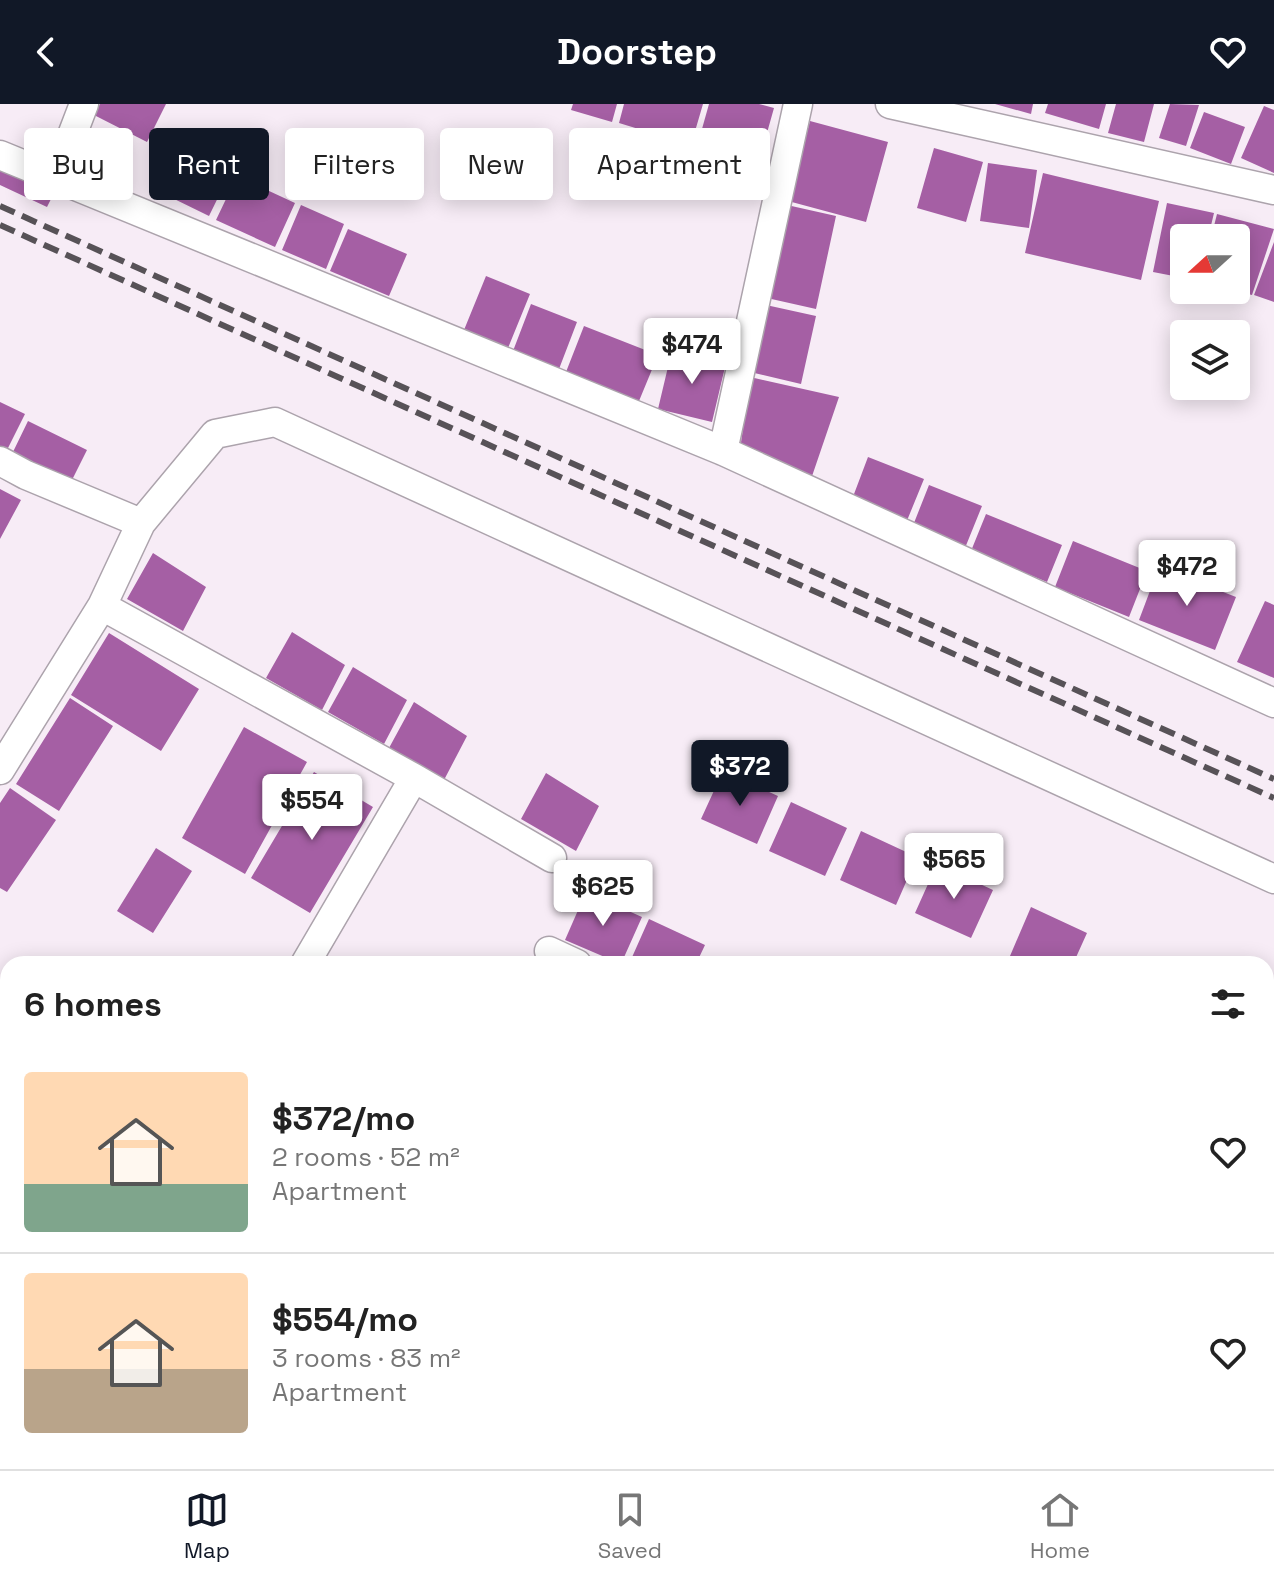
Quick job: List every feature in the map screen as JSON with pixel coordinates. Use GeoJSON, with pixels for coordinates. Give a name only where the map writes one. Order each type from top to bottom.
{"type":"FeatureCollection","features":[{"type":"Feature","properties":{"kind":"street"},"geometry":{"type":"LineString","coordinates":[[75,128],[84,104]]}},
{"type":"Feature","properties":{"kind":"street"},"geometry":{"type":"LineString","coordinates":[[723,451],[798,104]]}},
{"type":"Feature","properties":{"kind":"street"},"geometry":{"type":"LineString","coordinates":[[890,104],[1274,190]]}},
{"type":"Feature","properties":{"kind":"street"},"geometry":{"type":"LineString","coordinates":[[0,155],[24,164]]}},
{"type":"Feature","properties":{"kind":"street"},"geometry":{"type":"LineString","coordinates":[[112,200],[723,451],[1274,703]]}},
{"type":"Feature","properties":{"kind":"street"},"geometry":{"type":"LineString","coordinates":[[0,770],[102,606],[141,523],[215,434],[275,422],[1274,879]]}},
{"type":"Feature","properties":{"kind":"street"},"geometry":{"type":"LineString","coordinates":[[0,461],[141,523]]}},
{"type":"Feature","properties":{"kind":"street"},"geometry":{"type":"LineString","coordinates":[[102,606],[552,858]]}},
{"type":"Feature","properties":{"kind":"street"},"geometry":{"type":"LineString","coordinates":[[310,956],[414,778]]}},
{"type":"Feature","properties":{"kind":"street"},"geometry":{"type":"LineString","coordinates":[[549,951],[560,956]]}},
{"type":"Feature","properties":{"kind":"building"},"geometry":{"type":"Polygon","coordinates":[[[100,104],[166,104],[154,128],[149,128],[147,142],[133,135],[133,128],[120,128],[94,115],[100,104]]]}},
{"type":"Feature","properties":{"kind":"building"},"geometry":{"type":"Polygon","coordinates":[[[573,104],[617,104],[612,122],[571,110],[573,104]]]}},
{"type":"Feature","properties":{"kind":"building"},"geometry":{"type":"Polygon","coordinates":[[[624,104],[703,104],[696,128],[635,128],[619,123],[624,104]]]}},
{"type":"Feature","properties":{"kind":"building"},"geometry":{"type":"Polygon","coordinates":[[[709,104],[759,104],[774,108],[768,128],[702,128],[709,104]]]}},
{"type":"Feature","properties":{"kind":"building"},"geometry":{"type":"Polygon","coordinates":[[[995,104],[1033,104],[1031,114],[995,104]]]}},
{"type":"Feature","properties":{"kind":"building"},"geometry":{"type":"Polygon","coordinates":[[[1048,104],[1106,104],[1099,129],[1045,113],[1048,104]]]}},
{"type":"Feature","properties":{"kind":"building"},"geometry":{"type":"Polygon","coordinates":[[[1116,104],[1154,104],[1144,142],[1108,133],[1116,104]]]}},
{"type":"Feature","properties":{"kind":"building"},"geometry":{"type":"Polygon","coordinates":[[[1170,104],[1199,105],[1186,146],[1159,138],[1170,104]]]}},
{"type":"Feature","properties":{"kind":"building"},"geometry":{"type":"Polygon","coordinates":[[[1264,106],[1274,110],[1274,173],[1241,158],[1264,106]]]}},
{"type":"Feature","properties":{"kind":"building"},"geometry":{"type":"Polygon","coordinates":[[[1204,112],[1245,127],[1231,164],[1190,148],[1204,112]]]}},
{"type":"Feature","properties":{"kind":"building"},"geometry":{"type":"Polygon","coordinates":[[[810,121],[888,142],[866,222],[788,201],[810,121]]]}},
{"type":"Feature","properties":{"kind":"building"},"geometry":{"type":"Polygon","coordinates":[[[934,148],[983,162],[966,222],[917,208],[934,148]]]}},
{"type":"Feature","properties":{"kind":"building"},"geometry":{"type":"Polygon","coordinates":[[[0,163],[24,174],[24,196],[0,185],[0,163]]]}},
{"type":"Feature","properties":{"kind":"building"},"geometry":{"type":"Polygon","coordinates":[[[988,163],[1037,170],[1029,228],[980,221],[988,163]]]}},
{"type":"Feature","properties":{"kind":"building"},"geometry":{"type":"Polygon","coordinates":[[[1043,173],[1159,201],[1141,280],[1025,253],[1043,173]]]}},
{"type":"Feature","properties":{"kind":"building"},"geometry":{"type":"Polygon","coordinates":[[[269,191],[295,203],[275,247],[216,220],[226,200],[269,200],[269,191]]]}},
{"type":"Feature","properties":{"kind":"building"},"geometry":{"type":"Polygon","coordinates":[[[32,200],[50,200],[47,207],[32,200]]]}},
{"type":"Feature","properties":{"kind":"building"},"geometry":{"type":"Polygon","coordinates":[[[176,200],[217,200],[209,216],[176,200]]]}},
{"type":"Feature","properties":{"kind":"building"},"geometry":{"type":"Polygon","coordinates":[[[1167,203],[1214,213],[1211,224],[1170,224],[1170,275],[1153,272],[1167,203]]]}},
{"type":"Feature","properties":{"kind":"building"},"geometry":{"type":"Polygon","coordinates":[[[301,205],[344,224],[326,269],[282,250],[301,205]]]}},
{"type":"Feature","properties":{"kind":"building"},"geometry":{"type":"Polygon","coordinates":[[[787,205],[836,216],[816,309],[767,298],[787,205]]]}},
{"type":"Feature","properties":{"kind":"building"},"geometry":{"type":"Polygon","coordinates":[[[1217,214],[1274,229],[1252,295],[1250,224],[1214,224],[1217,214]]]}},
{"type":"Feature","properties":{"kind":"building"},"geometry":{"type":"Polygon","coordinates":[[[348,229],[407,254],[389,296],[330,271],[348,229]]]}},
{"type":"Feature","properties":{"kind":"building"},"geometry":{"type":"Polygon","coordinates":[[[1274,242],[1274,302],[1254,295],[1274,242]]]}},
{"type":"Feature","properties":{"kind":"building"},"geometry":{"type":"Polygon","coordinates":[[[486,276],[530,294],[508,348],[464,330],[486,276]]]}},
{"type":"Feature","properties":{"kind":"building"},"geometry":{"type":"Polygon","coordinates":[[[531,304],[577,322],[559,369],[513,351],[531,304]]]}},
{"type":"Feature","properties":{"kind":"building"},"geometry":{"type":"Polygon","coordinates":[[[766,305],[816,316],[801,384],[750,372],[766,305]]]}},
{"type":"Feature","properties":{"kind":"building"},"geometry":{"type":"Polygon","coordinates":[[[584,326],[658,355],[639,401],[566,372],[584,326]]]}},
{"type":"Feature","properties":{"kind":"building"},"geometry":{"type":"Polygon","coordinates":[[[672,350],[726,363],[712,422],[658,409],[672,350]]]}},
{"type":"Feature","properties":{"kind":"building"},"geometry":{"type":"Polygon","coordinates":[[[750,377],[839,397],[809,485],[739,457],[750,377]]]}},
{"type":"Feature","properties":{"kind":"building"},"geometry":{"type":"Polygon","coordinates":[[[0,402],[25,414],[7,450],[0,446],[0,402]]]}},
{"type":"Feature","properties":{"kind":"building"},"geometry":{"type":"Polygon","coordinates":[[[28,421],[87,450],[70,484],[12,454],[28,421]]]}},
{"type":"Feature","properties":{"kind":"building"},"geometry":{"type":"Polygon","coordinates":[[[868,457],[924,479],[906,523],[851,502],[868,457]]]}},
{"type":"Feature","properties":{"kind":"building"},"geometry":{"type":"Polygon","coordinates":[[[929,485],[982,506],[965,548],[912,528],[929,485]]]}},
{"type":"Feature","properties":{"kind":"building"},"geometry":{"type":"Polygon","coordinates":[[[0,489],[21,500],[0,539],[0,489]]]}},
{"type":"Feature","properties":{"kind":"building"},"geometry":{"type":"Polygon","coordinates":[[[986,514],[1062,545],[1047,582],[971,551],[986,514]]]}},
{"type":"Feature","properties":{"kind":"building"},"geometry":{"type":"Polygon","coordinates":[[[1073,541],[1147,571],[1129,617],[1055,587],[1073,541]]]}},
{"type":"Feature","properties":{"kind":"building"},"geometry":{"type":"Polygon","coordinates":[[[153,553],[206,587],[183,631],[127,599],[153,553]]]}},
{"type":"Feature","properties":{"kind":"building"},"geometry":{"type":"Polygon","coordinates":[[[1159,567],[1236,597],[1215,650],[1139,620],[1159,567]]]}},
{"type":"Feature","properties":{"kind":"building"},"geometry":{"type":"Polygon","coordinates":[[[1265,601],[1274,605],[1274,678],[1237,662],[1265,601]]]}},
{"type":"Feature","properties":{"kind":"building"},"geometry":{"type":"Polygon","coordinates":[[[292,632],[345,665],[322,710],[266,678],[292,632]]]}},
{"type":"Feature","properties":{"kind":"building"},"geometry":{"type":"Polygon","coordinates":[[[109,633],[199,689],[161,751],[71,695],[109,633]]]}},
{"type":"Feature","properties":{"kind":"building"},"geometry":{"type":"Polygon","coordinates":[[[353,667],[407,700],[384,744],[328,712],[353,667]]]}},
{"type":"Feature","properties":{"kind":"building"},"geometry":{"type":"Polygon","coordinates":[[[70,698],[113,726],[59,811],[16,784],[70,698]]]}},
{"type":"Feature","properties":{"kind":"building"},"geometry":{"type":"Polygon","coordinates":[[[414,702],[467,736],[444,780],[389,748],[414,702]]]}},
{"type":"Feature","properties":{"kind":"building"},"geometry":{"type":"Polygon","coordinates":[[[244,727],[307,762],[245,874],[182,838],[244,727]]]}},
{"type":"Feature","properties":{"kind":"building"},"geometry":{"type":"Polygon","coordinates":[[[723,771],[778,796],[757,844],[701,819],[723,771]]]}},
{"type":"Feature","properties":{"kind":"building"},"geometry":{"type":"Polygon","coordinates":[[[314,772],[373,807],[310,913],[251,878],[314,772]]]}},
{"type":"Feature","properties":{"kind":"building"},"geometry":{"type":"Polygon","coordinates":[[[546,773],[599,806],[576,851],[521,819],[546,773]]]}},
{"type":"Feature","properties":{"kind":"building"},"geometry":{"type":"Polygon","coordinates":[[[10,788],[56,820],[7,892],[0,888],[0,803],[10,788]]]}},
{"type":"Feature","properties":{"kind":"building"},"geometry":{"type":"Polygon","coordinates":[[[791,802],[847,828],[825,876],[769,851],[791,802]]]}},
{"type":"Feature","properties":{"kind":"building"},"geometry":{"type":"Polygon","coordinates":[[[861,831],[917,857],[896,905],[840,880],[861,831]]]}},
{"type":"Feature","properties":{"kind":"building"},"geometry":{"type":"Polygon","coordinates":[[[156,848],[192,871],[153,933],[117,911],[156,848]]]}},
{"type":"Feature","properties":{"kind":"building"},"geometry":{"type":"Polygon","coordinates":[[[937,864],[993,890],[971,938],[915,913],[937,864]]]}},
{"type":"Feature","properties":{"kind":"building"},"geometry":{"type":"Polygon","coordinates":[[[586,892],[642,917],[625,956],[602,956],[565,940],[586,892]]]}},
{"type":"Feature","properties":{"kind":"building"},"geometry":{"type":"Polygon","coordinates":[[[1031,907],[1087,933],[1077,956],[1010,956],[1031,907]]]}},
{"type":"Feature","properties":{"kind":"building"},"geometry":{"type":"Polygon","coordinates":[[[649,919],[705,945],[700,956],[633,956],[649,919]]]}},
{"type":"Feature","properties":{"kind":"railway"},"geometry":{"type":"LineString","coordinates":[[0,206],[1274,779]]}},
{"type":"Feature","properties":{"kind":"railway"},"geometry":{"type":"LineString","coordinates":[[0,225],[1274,798]]}}]}
